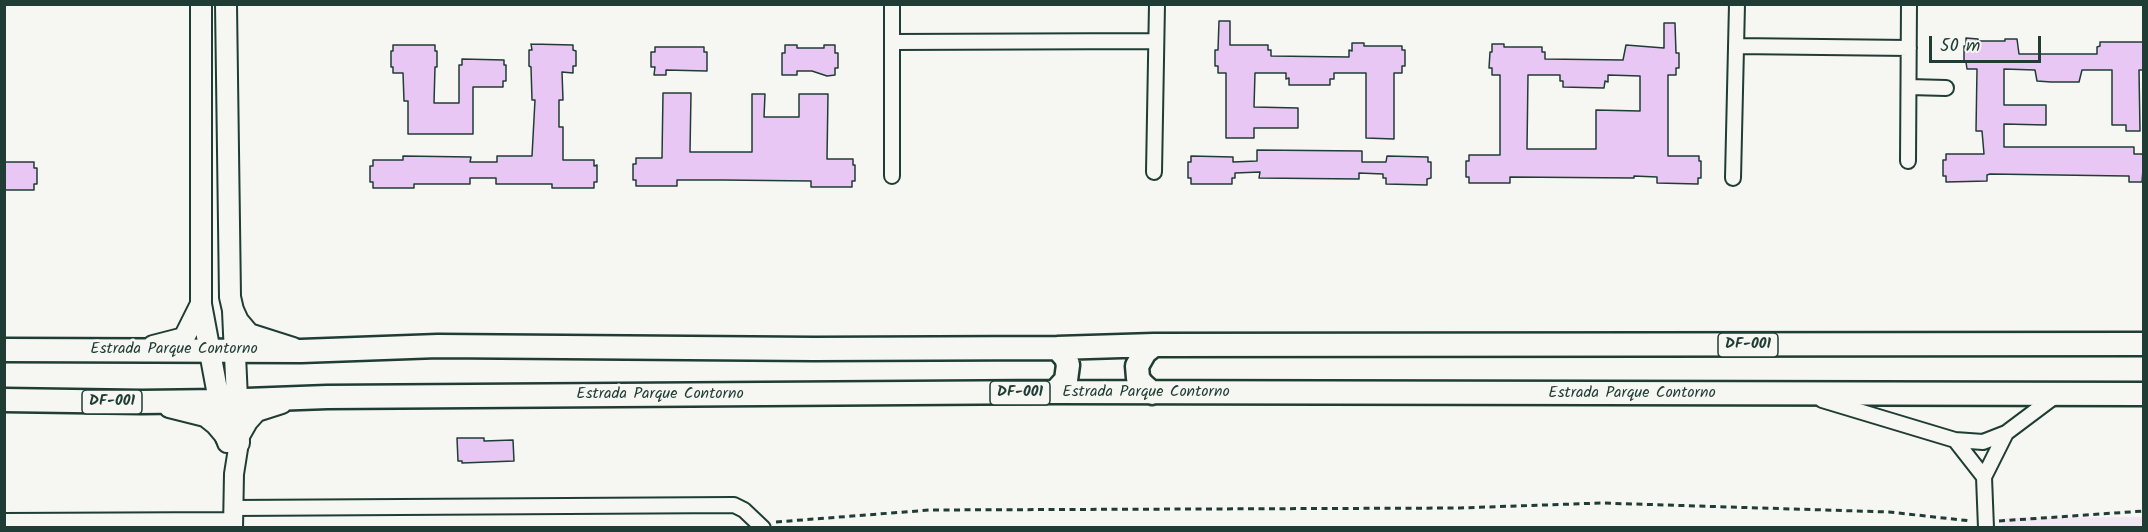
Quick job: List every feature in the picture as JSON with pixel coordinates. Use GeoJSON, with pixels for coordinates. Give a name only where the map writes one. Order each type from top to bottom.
{"type":"FeatureCollection","features":[{"type":"Feature","properties":{"kind":"highway","name":"Estrada Parque Contorno"},"geometry":{"type":"LineString","coordinates":[[4,350],[302,351],[438,346],[802,349],[1057,348],[1154,345],[2144,344]]}},
{"type":"Feature","properties":{"kind":"highway"},"geometry":{"type":"LineString","coordinates":[[1152,393],[1138,378],[1137,366],[1145,352],[1154,345]]}},
{"type":"Feature","properties":{"kind":"highway"},"geometry":{"type":"LineString","coordinates":[[1055,392],[1066,380],[1068,365],[1066,358],[1057,348]]}},
{"type":"Feature","properties":{"kind":"highway","name":"Estrada Parque Contorno"},"geometry":{"type":"LineString","coordinates":[[4,400],[141,402],[302,398],[1055,392],[2144,394]]}},
{"type":"Feature","properties":{"kind":"main road"},"geometry":{"type":"LineString","coordinates":[[201,4],[201,304],[209,350],[228,401],[233,441]]}},
{"type":"Feature","properties":{"kind":"main road"},"geometry":{"type":"LineString","coordinates":[[226,4],[230,297],[238,321],[249,334],[302,351]]}},
{"type":"Feature","properties":{"kind":"main road"},"geometry":{"type":"LineString","coordinates":[[139,350],[184,338],[201,304]]}},
{"type":"Feature","properties":{"kind":"main road"},"geometry":{"type":"LineString","coordinates":[[228,401],[234,350],[233,310]]}},
{"type":"Feature","properties":{"kind":"street"},"geometry":{"type":"LineString","coordinates":[[892,4],[892,176]]}},
{"type":"Feature","properties":{"kind":"street"},"geometry":{"type":"LineString","coordinates":[[1154,172],[1157,4]]}},
{"type":"Feature","properties":{"kind":"street"},"geometry":{"type":"LineString","coordinates":[[1733,178],[1737,4]]}},
{"type":"Feature","properties":{"kind":"street"},"geometry":{"type":"LineString","coordinates":[[1908,161],[1909,4]]}},
{"type":"Feature","properties":{"kind":"street"},"geometry":{"type":"LineString","coordinates":[[893,42],[1156,41]]}},
{"type":"Feature","properties":{"kind":"street"},"geometry":{"type":"LineString","coordinates":[[1736,46],[1908,48]]}},
{"type":"Feature","properties":{"kind":"street"},"geometry":{"type":"LineString","coordinates":[[1909,87],[1946,88]]}},
{"type":"Feature","properties":{"kind":"street"},"geometry":{"type":"LineString","coordinates":[[1803,394],[1955,440],[1983,442],[2006,433],[2059,393]]}},
{"type":"Feature","properties":{"kind":"street"},"geometry":{"type":"LineString","coordinates":[[234,519],[233,441],[257,412],[302,398]]}},
{"type":"Feature","properties":{"kind":"street"},"geometry":{"type":"LineString","coordinates":[[141,402],[192,412],[205,417],[233,441]]}},
{"type":"Feature","properties":{"kind":"street"},"geometry":{"type":"LineString","coordinates":[[1986,525],[1984,477],[2006,433]]}},
{"type":"Feature","properties":{"kind":"street"},"geometry":{"type":"LineString","coordinates":[[1955,440],[1984,477]]}},
{"type":"Feature","properties":{"kind":"street"},"geometry":{"type":"LineString","coordinates":[[4,523],[734,505],[744,510],[761,526]]}},
{"type":"Feature","properties":{"kind":"path"},"geometry":{"type":"LineString","coordinates":[[761,526],[930,510],[1460,508],[1602,503],[1889,512],[1986,525],[2144,511]]}},
{"type":"Feature","properties":{"kind":"shaded area"},"geometry":{"type":"Polygon","coordinates":[[[2143,517],[2143,527],[2002,527],[2003,518],[2143,517]]]}},
{"type":"Feature","properties":{"kind":"building"},"geometry":{"type":"Polygon","coordinates":[[[1219,21],[1230,21],[1230,45],[1268,45],[1271,56],[1349,57],[1352,43],[1364,43],[1364,46],[1402,46],[1402,50],[1405,50],[1405,66],[1402,66],[1402,73],[1394,73],[1394,139],[1366,138],[1366,73],[1334,73],[1334,79],[1330,79],[1330,85],[1289,85],[1286,73],[1255,73],[1254,107],[1298,108],[1298,128],[1254,128],[1254,138],[1226,138],[1226,73],[1218,73],[1218,66],[1215,66],[1219,21]]]}},
{"type":"Feature","properties":{"kind":"building"},"geometry":{"type":"Polygon","coordinates":[[[1664,23],[1675,23],[1679,68],[1676,68],[1676,75],[1668,75],[1668,156],[1699,156],[1701,178],[1698,178],[1698,184],[1657,183],[1657,177],[1634,176],[1634,178],[1510,177],[1510,183],[1469,183],[1469,177],[1466,177],[1466,161],[1469,161],[1469,155],[1500,155],[1500,75],[1492,75],[1492,68],[1489,68],[1492,44],[1504,44],[1504,47],[1542,47],[1545,59],[1623,60],[1626,45],[1664,48],[1664,23]],[[1528,75],[1527,149],[1596,149],[1596,110],[1640,111],[1640,76],[1608,75],[1608,82],[1605,81],[1604,88],[1563,87],[1560,75],[1528,75]]]}},
{"type":"Feature","properties":{"kind":"building"},"geometry":{"type":"Polygon","coordinates":[[[1966,38],[1978,39],[1978,41],[2017,39],[2019,54],[2097,54],[2100,42],[2144,42],[2144,70],[2139,70],[2140,131],[2126,131],[2126,125],[2112,125],[2112,70],[2082,70],[2079,82],[2051,82],[2037,81],[2035,70],[2004,69],[2004,105],[2046,105],[2046,125],[2004,124],[2004,147],[2134,147],[2134,154],[2142,154],[2144,157],[2142,182],[2129,182],[2129,176],[1990,174],[1987,175],[1987,181],[1946,182],[1946,176],[1943,176],[1943,160],[1946,160],[1946,154],[1984,154],[1982,131],[1976,131],[1977,69],[1967,69],[1966,62],[1964,62],[1966,38]]]}},
{"type":"Feature","properties":{"kind":"building"},"geometry":{"type":"Polygon","coordinates":[[[531,44],[573,45],[573,50],[576,51],[576,66],[573,66],[573,73],[562,72],[563,100],[559,100],[559,127],[563,127],[563,160],[594,160],[594,166],[597,165],[597,182],[594,182],[594,188],[552,188],[552,184],[496,184],[496,178],[470,178],[470,184],[414,184],[414,188],[373,188],[373,182],[370,182],[370,166],[373,166],[373,160],[403,160],[403,156],[471,157],[470,162],[497,162],[497,156],[532,156],[535,100],[532,100],[531,67],[529,66],[531,44]]]}},
{"type":"Feature","properties":{"kind":"building"},"geometry":{"type":"Polygon","coordinates":[[[393,45],[435,45],[437,67],[435,67],[434,103],[459,103],[459,65],[462,65],[462,59],[504,60],[506,81],[503,81],[503,87],[473,87],[473,134],[408,134],[408,101],[404,101],[403,73],[393,73],[393,67],[391,67],[393,45]]]}},
{"type":"Feature","properties":{"kind":"building"},"geometry":{"type":"Polygon","coordinates":[[[785,45],[797,45],[797,48],[824,48],[824,45],[835,45],[835,53],[838,53],[838,68],[835,68],[835,75],[827,76],[812,71],[797,71],[797,75],[782,75],[782,53],[785,53],[785,45]]]}},
{"type":"Feature","properties":{"kind":"building"},"geometry":{"type":"Polygon","coordinates":[[[655,47],[704,47],[704,52],[707,52],[707,71],[666,70],[666,75],[654,75],[655,67],[651,67],[651,52],[655,52],[655,47]]]}},
{"type":"Feature","properties":{"kind":"building"},"geometry":{"type":"Polygon","coordinates":[[[663,93],[691,93],[690,152],[752,152],[752,94],[765,94],[764,117],[799,117],[799,94],[828,94],[827,159],[853,159],[855,181],[852,181],[852,187],[811,187],[811,181],[724,180],[677,180],[677,186],[636,186],[636,180],[633,180],[633,164],[636,164],[636,158],[662,158],[663,93]]]}},
{"type":"Feature","properties":{"kind":"building"},"geometry":{"type":"Polygon","coordinates":[[[1257,150],[1362,151],[1362,162],[1386,162],[1387,156],[1428,157],[1428,162],[1431,162],[1431,178],[1427,179],[1427,185],[1386,184],[1383,174],[1359,173],[1359,179],[1259,178],[1260,172],[1235,173],[1232,184],[1191,184],[1191,178],[1188,178],[1188,162],[1191,162],[1191,156],[1233,157],[1233,162],[1257,161],[1257,150]]]}},
{"type":"Feature","properties":{"kind":"building"},"geometry":{"type":"Polygon","coordinates":[[[4,162],[34,162],[34,168],[37,168],[37,184],[34,184],[34,190],[4,190],[4,162]]]}},
{"type":"Feature","properties":{"kind":"building"},"geometry":{"type":"Polygon","coordinates":[[[457,438],[484,438],[484,441],[513,440],[514,461],[462,463],[458,461],[457,438]]]}}]}
